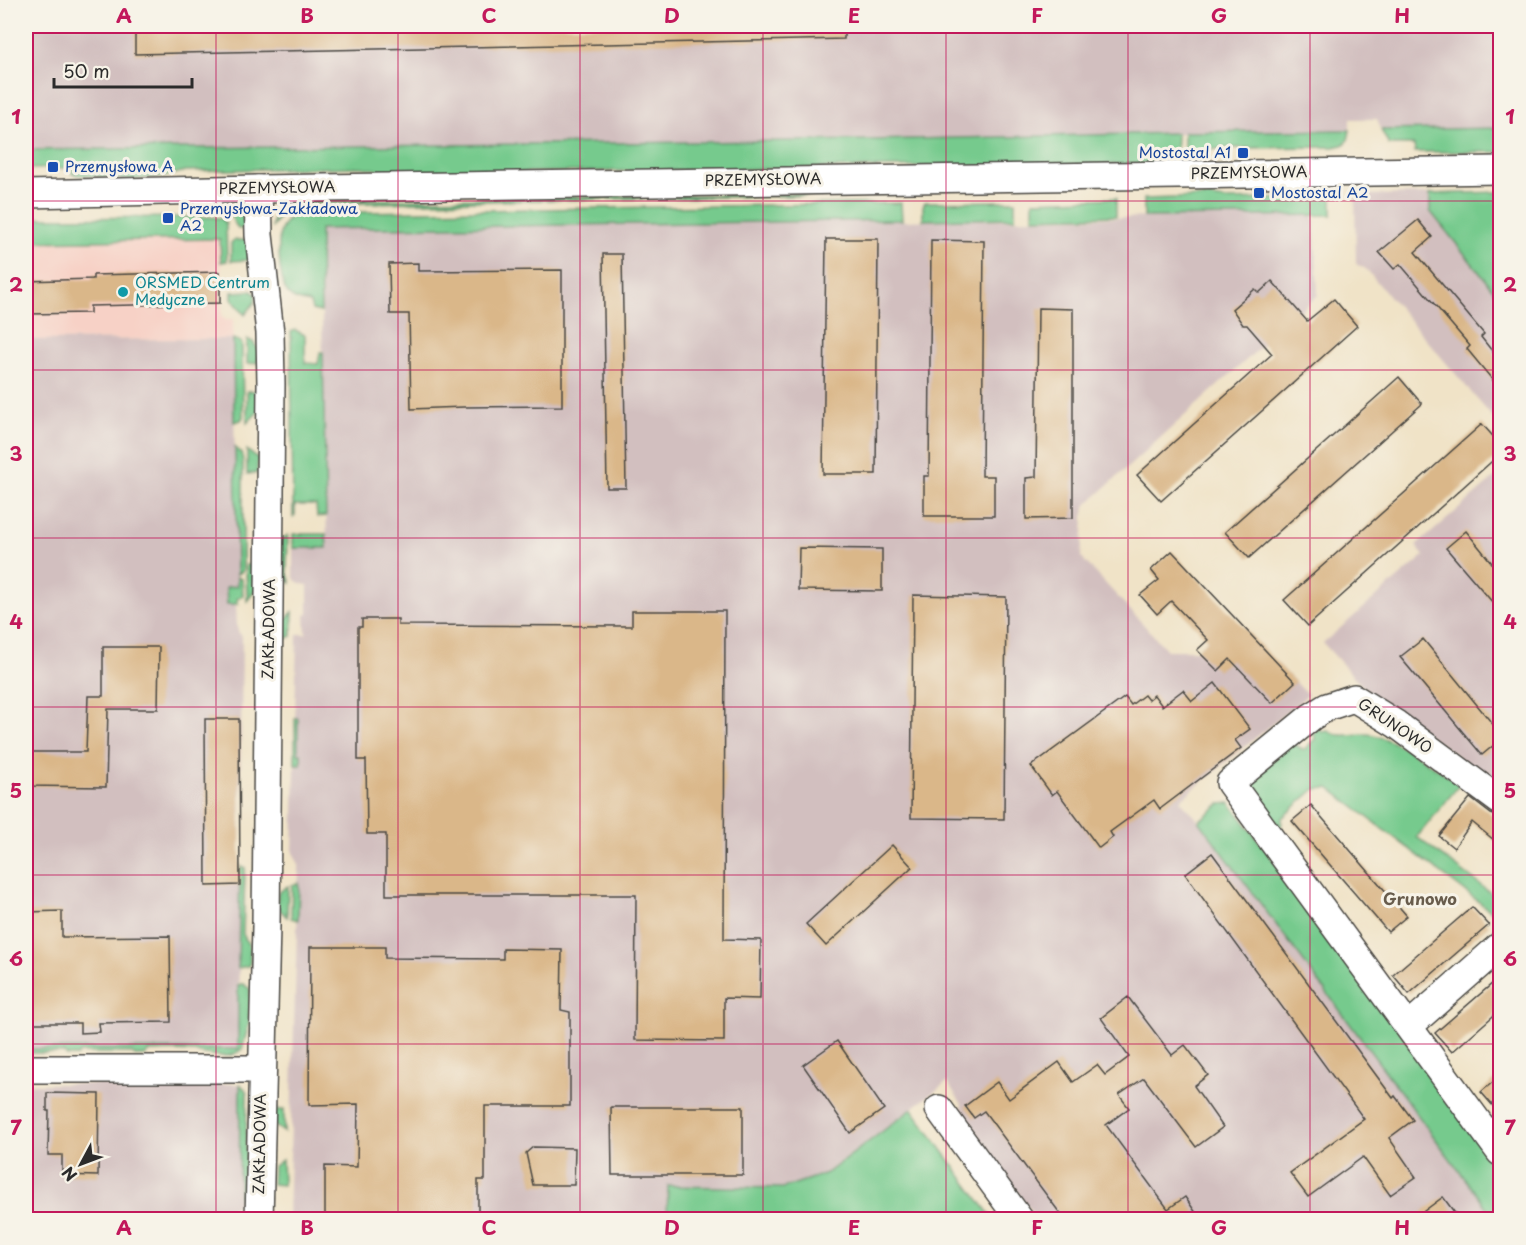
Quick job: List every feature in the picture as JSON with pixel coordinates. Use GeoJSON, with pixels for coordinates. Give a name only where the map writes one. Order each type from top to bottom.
{"type":"FeatureCollection","features":[{"type":"Feature","properties":{"kind":"street","name":"PRZEMYSŁOWA"},"geometry":{"type":"LineString","coordinates":[[26,194],[1500,170]]}},
{"type":"Feature","properties":{"kind":"street","name":"ZAKŁADOWA"},"geometry":{"type":"LineString","coordinates":[[258,189],[259,236],[270,333],[271,384],[266,926],[259,1220]]}},
{"type":"Feature","properties":{"kind":"street","name":"GRUNOWO"},"geometry":{"type":"LineString","coordinates":[[1409,1026],[1230,783],[1327,706],[1354,698],[1396,724],[1500,801]]}},
{"type":"Feature","properties":{"kind":"street"},"geometry":{"type":"LineString","coordinates":[[1499,1146],[1409,1026],[1500,946]]}},
{"type":"Feature","properties":{"kind":"street"},"geometry":{"type":"LineString","coordinates":[[26,1069],[261,1069]]}},
{"type":"Feature","properties":{"kind":"street"},"geometry":{"type":"LineString","coordinates":[[939,1109],[1020,1220]]}},
{"type":"Feature","properties":{"kind":"shaded area"},"geometry":{"type":"Polygon","coordinates":[[[26,26],[1500,26],[1500,128],[1381,130],[1377,119],[1350,119],[1350,130],[871,140],[26,150],[26,26]]]}},
{"type":"Feature","properties":{"kind":"shaded area"},"geometry":{"type":"Polygon","coordinates":[[[1430,194],[1430,212],[1500,298],[1500,426],[1366,269],[1356,264],[1355,195],[1430,194]]]}},
{"type":"Feature","properties":{"kind":"shaded area"},"geometry":{"type":"Polygon","coordinates":[[[1314,215],[1318,295],[1085,506],[1081,557],[1167,650],[1197,650],[1232,616],[1308,695],[1180,800],[1199,821],[1495,1219],[1037,1219],[960,1115],[962,1104],[947,1082],[826,1173],[783,1188],[668,1186],[667,1219],[288,1220],[299,865],[293,852],[295,765],[301,764],[301,753],[298,753],[298,718],[295,718],[297,634],[306,634],[305,615],[308,614],[308,585],[295,580],[293,548],[327,548],[320,229],[1314,215]]]}},
{"type":"Feature","properties":{"kind":"shaded area"},"geometry":{"type":"Polygon","coordinates":[[[221,239],[222,316],[225,319],[233,319],[233,339],[26,340],[26,242],[221,239]]]}},
{"type":"Feature","properties":{"kind":"shaded area"},"geometry":{"type":"Polygon","coordinates":[[[233,339],[237,586],[226,588],[227,603],[236,604],[237,628],[242,636],[238,1049],[26,1049],[26,340],[233,339]]]}},
{"type":"Feature","properties":{"kind":"shaded area"},"geometry":{"type":"Polygon","coordinates":[[[1500,473],[1500,781],[1497,785],[1366,690],[1323,643],[1424,556],[1416,546],[1500,473]]]}},
{"type":"Feature","properties":{"kind":"shaded area"},"geometry":{"type":"Polygon","coordinates":[[[26,1084],[240,1084],[239,1203],[227,1212],[227,1219],[26,1219],[26,1084]]]}},
{"type":"Feature","properties":{"kind":"green space"},"geometry":{"type":"Polygon","coordinates":[[[1500,128],[1500,152],[1415,152],[1414,145],[1389,145],[1381,130],[1500,128]]]}},
{"type":"Feature","properties":{"kind":"green space"},"geometry":{"type":"Polygon","coordinates":[[[1350,130],[1346,143],[1334,147],[1226,148],[1184,152],[1184,132],[1350,130]]]}},
{"type":"Feature","properties":{"kind":"green space"},"geometry":{"type":"Polygon","coordinates":[[[1177,133],[1176,158],[1203,157],[1189,163],[405,174],[361,167],[185,171],[132,180],[72,174],[72,168],[26,169],[26,150],[871,140],[1177,133]]]}},
{"type":"Feature","properties":{"kind":"green space"},"geometry":{"type":"Polygon","coordinates":[[[895,192],[897,194],[308,204],[287,210],[272,228],[274,218],[279,211],[295,201],[895,192]]]}},
{"type":"Feature","properties":{"kind":"green space"},"geometry":{"type":"Polygon","coordinates":[[[1500,192],[1500,298],[1430,211],[1430,194],[1500,192]]]}},
{"type":"Feature","properties":{"kind":"green space"},"geometry":{"type":"Polygon","coordinates":[[[1332,195],[1332,215],[1144,217],[1144,199],[1207,197],[1225,200],[1272,199],[1332,195]]]}},
{"type":"Feature","properties":{"kind":"green space"},"geometry":{"type":"Polygon","coordinates":[[[1116,198],[1116,216],[1033,218],[1033,201],[1116,198]]]}},
{"type":"Feature","properties":{"kind":"green space"},"geometry":{"type":"Polygon","coordinates":[[[205,201],[226,204],[237,210],[242,215],[247,228],[238,229],[230,215],[219,208],[182,209],[205,201]]]}},
{"type":"Feature","properties":{"kind":"green space"},"geometry":{"type":"Polygon","coordinates":[[[1015,201],[1015,218],[923,220],[925,202],[1015,201]]]}},
{"type":"Feature","properties":{"kind":"green space"},"geometry":{"type":"Polygon","coordinates":[[[901,203],[902,220],[320,229],[321,312],[312,310],[310,303],[295,299],[288,294],[283,285],[280,267],[280,233],[287,220],[303,213],[901,203]]]}},
{"type":"Feature","properties":{"kind":"green space"},"geometry":{"type":"Polygon","coordinates":[[[26,218],[221,218],[226,224],[227,261],[221,262],[220,239],[26,242],[26,218]]]}},
{"type":"Feature","properties":{"kind":"green space"},"geometry":{"type":"Polygon","coordinates":[[[234,240],[249,240],[250,260],[231,261],[231,243],[234,240]]]}},
{"type":"Feature","properties":{"kind":"green space"},"geometry":{"type":"Polygon","coordinates":[[[251,291],[256,294],[255,302],[245,315],[232,299],[232,292],[251,291]]]}},
{"type":"Feature","properties":{"kind":"green space"},"geometry":{"type":"Polygon","coordinates":[[[295,330],[305,335],[305,363],[318,364],[320,352],[323,352],[326,516],[317,517],[316,505],[295,505],[293,517],[291,332],[295,330]]]}},
{"type":"Feature","properties":{"kind":"green space"},"geometry":{"type":"Polygon","coordinates":[[[233,339],[241,342],[242,345],[243,417],[234,422],[233,339]]]}},
{"type":"Feature","properties":{"kind":"green space"},"geometry":{"type":"Polygon","coordinates":[[[247,339],[253,342],[260,352],[257,363],[247,364],[247,339]]]}},
{"type":"Feature","properties":{"kind":"green space"},"geometry":{"type":"Polygon","coordinates":[[[247,391],[257,391],[261,395],[259,411],[247,423],[247,391]]]}},
{"type":"Feature","properties":{"kind":"green space"},"geometry":{"type":"Polygon","coordinates":[[[235,448],[242,453],[243,463],[243,571],[237,574],[235,448]]]}},
{"type":"Feature","properties":{"kind":"green space"},"geometry":{"type":"Polygon","coordinates":[[[247,450],[258,459],[257,473],[247,474],[247,450]]]}},
{"type":"Feature","properties":{"kind":"green space"},"geometry":{"type":"Polygon","coordinates":[[[293,534],[326,534],[327,548],[293,548],[293,534]]]}},
{"type":"Feature","properties":{"kind":"green space"},"geometry":{"type":"Polygon","coordinates":[[[288,535],[287,571],[291,584],[281,573],[281,540],[288,535]]]}},
{"type":"Feature","properties":{"kind":"green space"},"geometry":{"type":"Polygon","coordinates":[[[246,565],[257,565],[258,587],[247,601],[246,565]]]}},
{"type":"Feature","properties":{"kind":"green space"},"geometry":{"type":"Polygon","coordinates":[[[237,577],[242,579],[243,595],[237,599],[238,604],[227,604],[226,587],[237,586],[237,577]]]}},
{"type":"Feature","properties":{"kind":"green space"},"geometry":{"type":"Polygon","coordinates":[[[293,612],[292,636],[279,639],[281,624],[293,612]]]}},
{"type":"Feature","properties":{"kind":"green space"},"geometry":{"type":"Polygon","coordinates":[[[295,718],[298,718],[298,753],[301,753],[301,764],[295,764],[295,718]]]}},
{"type":"Feature","properties":{"kind":"green space"},"geometry":{"type":"Polygon","coordinates":[[[1318,727],[1322,732],[1328,731],[1333,734],[1368,734],[1385,739],[1418,756],[1460,784],[1417,837],[1500,900],[1500,918],[1329,788],[1315,789],[1282,818],[1281,829],[1244,786],[1292,743],[1304,750],[1315,739],[1314,733],[1318,727]]]}},
{"type":"Feature","properties":{"kind":"green space"},"geometry":{"type":"Polygon","coordinates":[[[1230,803],[1349,960],[1500,1167],[1500,1219],[1495,1219],[1199,821],[1220,804],[1230,803]]]}},
{"type":"Feature","properties":{"kind":"green space"},"geometry":{"type":"Polygon","coordinates":[[[240,866],[245,868],[243,934],[250,948],[250,963],[248,966],[238,968],[240,866]]]}},
{"type":"Feature","properties":{"kind":"green space"},"geometry":{"type":"Polygon","coordinates":[[[299,883],[298,920],[291,918],[292,885],[299,883]]]}},
{"type":"Feature","properties":{"kind":"green space"},"geometry":{"type":"Polygon","coordinates":[[[288,886],[287,917],[277,907],[278,893],[288,886]]]}},
{"type":"Feature","properties":{"kind":"green space"},"geometry":{"type":"Polygon","coordinates":[[[240,984],[250,989],[249,1024],[242,1049],[231,1055],[218,1056],[181,1051],[149,1052],[145,1056],[135,1056],[131,1053],[80,1053],[77,1056],[67,1056],[64,1053],[26,1053],[26,1049],[238,1049],[238,986],[240,984]]]}},
{"type":"Feature","properties":{"kind":"green space"},"geometry":{"type":"Polygon","coordinates":[[[240,1084],[247,1094],[245,1194],[239,1201],[240,1084]]]}},
{"type":"Feature","properties":{"kind":"green space"},"geometry":{"type":"Polygon","coordinates":[[[912,1109],[993,1219],[667,1219],[668,1186],[783,1188],[827,1173],[912,1109]]]}},
{"type":"Feature","properties":{"kind":"green space"},"geometry":{"type":"Polygon","coordinates":[[[274,1110],[284,1110],[284,1132],[274,1125],[274,1110]]]}},
{"type":"Feature","properties":{"kind":"green space"},"geometry":{"type":"Polygon","coordinates":[[[282,1160],[283,1185],[272,1184],[273,1167],[282,1160]]]}},
{"type":"Feature","properties":{"kind":"building"},"geometry":{"type":"Polygon","coordinates":[[[135,26],[844,26],[844,39],[135,54],[135,26]]]}},
{"type":"Feature","properties":{"kind":"building"},"geometry":{"type":"Polygon","coordinates":[[[1418,220],[1432,237],[1415,252],[1484,334],[1481,337],[1500,361],[1500,389],[1467,349],[1470,346],[1400,264],[1394,269],[1379,252],[1418,220]]]}},
{"type":"Feature","properties":{"kind":"building"},"geometry":{"type":"Polygon","coordinates":[[[826,239],[878,239],[876,474],[823,474],[826,239]]]}},
{"type":"Feature","properties":{"kind":"building"},"geometry":{"type":"Polygon","coordinates":[[[931,240],[984,241],[982,476],[994,476],[994,516],[924,516],[924,476],[929,476],[931,240]]]}},
{"type":"Feature","properties":{"kind":"building"},"geometry":{"type":"Polygon","coordinates":[[[603,254],[622,254],[626,488],[607,488],[603,254]]]}},
{"type":"Feature","properties":{"kind":"building"},"geometry":{"type":"Polygon","coordinates":[[[418,263],[418,271],[562,270],[562,406],[411,409],[409,314],[390,314],[389,264],[418,263]]]}},
{"type":"Feature","properties":{"kind":"building","name":"ORSMED Centrum Medyczne"},"geometry":{"type":"Polygon","coordinates":[[[220,272],[220,303],[90,306],[90,313],[26,314],[26,281],[93,279],[93,275],[220,272]]]}},
{"type":"Feature","properties":{"kind":"building"},"geometry":{"type":"Polygon","coordinates":[[[1272,281],[1307,321],[1334,299],[1357,326],[1161,501],[1137,475],[1272,354],[1247,325],[1243,325],[1232,309],[1255,289],[1259,293],[1272,281]]]}},
{"type":"Feature","properties":{"kind":"building"},"geometry":{"type":"Polygon","coordinates":[[[1038,308],[1073,309],[1073,518],[1026,519],[1026,478],[1036,477],[1038,308]]]}},
{"type":"Feature","properties":{"kind":"building"},"geometry":{"type":"Polygon","coordinates":[[[1399,377],[1422,404],[1249,558],[1225,532],[1399,377]]]}},
{"type":"Feature","properties":{"kind":"building"},"geometry":{"type":"Polygon","coordinates":[[[1482,424],[1500,444],[1500,454],[1308,626],[1284,600],[1482,424]]]}},
{"type":"Feature","properties":{"kind":"building"},"geometry":{"type":"Polygon","coordinates":[[[1466,531],[1500,573],[1500,611],[1446,548],[1466,531]]]}},
{"type":"Feature","properties":{"kind":"building"},"geometry":{"type":"Polygon","coordinates":[[[799,548],[882,549],[882,591],[798,590],[799,548]]]}},
{"type":"Feature","properties":{"kind":"building"},"geometry":{"type":"Polygon","coordinates":[[[1172,551],[1295,682],[1272,703],[1230,659],[1218,671],[1197,650],[1208,640],[1171,601],[1157,614],[1140,595],[1159,580],[1151,570],[1172,551]]]}},
{"type":"Feature","properties":{"kind":"building"},"geometry":{"type":"Polygon","coordinates":[[[913,595],[1006,597],[1004,819],[911,818],[913,595]]]}},
{"type":"Feature","properties":{"kind":"building"},"geometry":{"type":"Polygon","coordinates":[[[632,611],[725,611],[724,939],[761,940],[760,999],[724,998],[724,1041],[635,1040],[636,895],[386,895],[386,834],[367,834],[366,760],[358,760],[358,627],[362,627],[362,619],[398,619],[398,625],[632,626],[632,611]]]}},
{"type":"Feature","properties":{"kind":"building"},"geometry":{"type":"Polygon","coordinates":[[[1423,639],[1500,733],[1500,740],[1482,755],[1400,657],[1423,639]]]}},
{"type":"Feature","properties":{"kind":"building"},"geometry":{"type":"Polygon","coordinates":[[[103,647],[159,647],[158,709],[108,709],[106,787],[26,786],[26,752],[86,752],[88,696],[103,696],[103,647]]]}},
{"type":"Feature","properties":{"kind":"building"},"geometry":{"type":"Polygon","coordinates":[[[1215,683],[1250,729],[1235,740],[1241,748],[1160,809],[1154,800],[1110,832],[1113,837],[1099,848],[1057,791],[1052,795],[1031,766],[1125,697],[1131,705],[1144,695],[1148,700],[1154,695],[1162,706],[1183,690],[1192,701],[1215,683]]]}},
{"type":"Feature","properties":{"kind":"building"},"geometry":{"type":"Polygon","coordinates":[[[205,719],[239,719],[240,885],[206,886],[205,719]]]}},
{"type":"Feature","properties":{"kind":"building"},"geometry":{"type":"Polygon","coordinates":[[[1470,798],[1491,814],[1500,817],[1500,845],[1472,822],[1454,848],[1439,836],[1470,798]]]}},
{"type":"Feature","properties":{"kind":"building"},"geometry":{"type":"Polygon","coordinates":[[[1311,805],[1407,916],[1388,932],[1292,821],[1311,805]]]}},
{"type":"Feature","properties":{"kind":"building"},"geometry":{"type":"Polygon","coordinates":[[[892,845],[912,867],[826,946],[806,924],[892,845]]]}},
{"type":"Feature","properties":{"kind":"building"},"geometry":{"type":"Polygon","coordinates":[[[1212,853],[1393,1098],[1395,1096],[1413,1120],[1389,1138],[1416,1177],[1390,1195],[1363,1157],[1308,1197],[1290,1173],[1364,1119],[1185,874],[1212,853]]]}},
{"type":"Feature","properties":{"kind":"building"},"geometry":{"type":"Polygon","coordinates":[[[1472,907],[1489,925],[1409,994],[1393,975],[1472,907]]]}},
{"type":"Feature","properties":{"kind":"building"},"geometry":{"type":"Polygon","coordinates":[[[62,911],[62,937],[170,936],[171,1022],[99,1023],[100,1032],[80,1033],[80,1023],[26,1023],[26,912],[62,911]]]}},
{"type":"Feature","properties":{"kind":"building"},"geometry":{"type":"Polygon","coordinates":[[[310,947],[385,947],[385,958],[503,959],[503,949],[562,950],[561,1010],[570,1012],[570,1106],[485,1106],[485,1180],[478,1180],[478,1220],[325,1220],[325,1166],[357,1167],[358,1104],[309,1105],[310,947]]]}},
{"type":"Feature","properties":{"kind":"building"},"geometry":{"type":"Polygon","coordinates":[[[1500,977],[1500,1010],[1452,1052],[1435,1033],[1500,977]]]}},
{"type":"Feature","properties":{"kind":"building"},"geometry":{"type":"Polygon","coordinates":[[[1128,997],[1172,1055],[1185,1045],[1208,1075],[1194,1086],[1223,1127],[1196,1147],[1144,1078],[1119,1095],[1129,1108],[1106,1125],[1168,1209],[1185,1197],[1201,1220],[1065,1220],[984,1111],[974,1118],[965,1106],[997,1082],[1009,1099],[1059,1062],[1073,1082],[1097,1065],[1105,1075],[1129,1057],[1101,1018],[1128,997]]]}},
{"type":"Feature","properties":{"kind":"building"},"geometry":{"type":"Polygon","coordinates":[[[837,1041],[884,1109],[850,1133],[803,1065],[837,1041]]]}},
{"type":"Feature","properties":{"kind":"building"},"geometry":{"type":"Polygon","coordinates":[[[1500,1076],[1500,1114],[1481,1092],[1500,1076]]]}},
{"type":"Feature","properties":{"kind":"building"},"geometry":{"type":"Polygon","coordinates":[[[47,1093],[99,1094],[98,1176],[62,1175],[62,1155],[48,1155],[47,1093]]]}},
{"type":"Feature","properties":{"kind":"building"},"geometry":{"type":"Polygon","coordinates":[[[611,1107],[743,1107],[743,1175],[612,1175],[611,1107]]]}},
{"type":"Feature","properties":{"kind":"building"},"geometry":{"type":"Polygon","coordinates":[[[533,1147],[575,1148],[574,1185],[533,1185],[526,1153],[533,1147]]]}},
{"type":"Feature","properties":{"kind":"building"},"geometry":{"type":"Polygon","coordinates":[[[1443,1197],[1460,1220],[1412,1220],[1443,1197]]]}},
{"type":"Feature","properties":{"kind":"place","name":"Mostostal A1"},"geometry":{"type":"Point","coordinates":[1243,153]}},
{"type":"Feature","properties":{"kind":"place","name":"Przemysłowa A"},"geometry":{"type":"Point","coordinates":[53,167]}},
{"type":"Feature","properties":{"kind":"place","name":"Mostostal A2"},"geometry":{"type":"Point","coordinates":[1259,193]}},
{"type":"Feature","properties":{"kind":"place","name":"Przemysłowa-Zakładowa A2"},"geometry":{"type":"Point","coordinates":[168,218]}},
{"type":"Feature","properties":{"kind":"place","name":"ORSMED Centrum Medyczne"},"geometry":{"type":"Point","coordinates":[123,292]}},
{"type":"Feature","properties":{"kind":"district","name":"Grunowo"},"geometry":{"type":"Point","coordinates":[1420,899]}}]}
